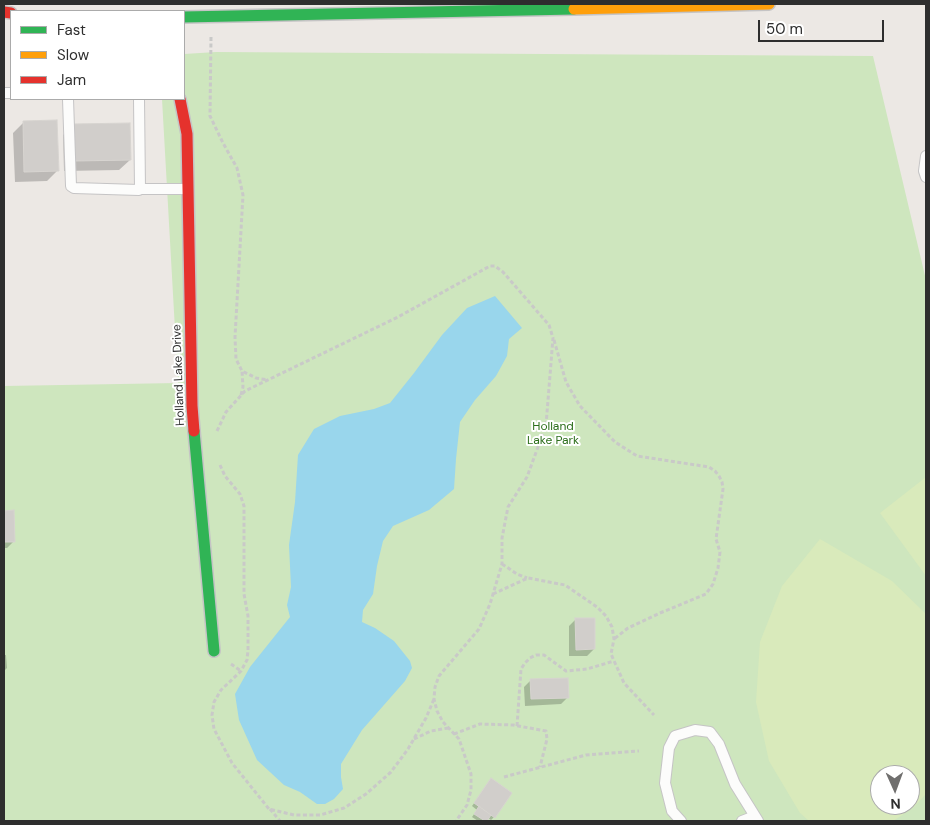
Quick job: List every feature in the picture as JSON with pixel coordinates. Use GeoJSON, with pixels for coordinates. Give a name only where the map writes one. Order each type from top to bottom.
{"type":"FeatureCollection","features":[{"type":"Feature","properties":{"kind":"main road"},"geometry":{"type":"LineString","coordinates":[[185,17],[769,4]]}},
{"type":"Feature","properties":{"kind":"main road","name":"Holland Lake Drive"},"geometry":{"type":"LineString","coordinates":[[180,100],[187,134],[192,406],[214,651]]}},
{"type":"Feature","properties":{"kind":"lane"},"geometry":{"type":"LineString","coordinates":[[68,100],[71,186],[74,188],[188,190]]}},
{"type":"Feature","properties":{"kind":"lane"},"geometry":{"type":"LineString","coordinates":[[139,100],[140,189]]}},
{"type":"Feature","properties":{"kind":"lane"},"geometry":{"type":"LineString","coordinates":[[926,156],[924,171],[926,177]]}},
{"type":"Feature","properties":{"kind":"lane"},"geometry":{"type":"LineString","coordinates":[[681,821],[672,810],[665,784],[669,748],[675,736],[695,730],[710,732],[719,744],[735,784],[757,818],[742,821]]}},
{"type":"Feature","properties":{"kind":"path"},"geometry":{"type":"LineString","coordinates":[[212,17],[210,116],[237,168],[243,195],[234,337],[236,359],[242,371],[243,387],[240,396]]}},
{"type":"Feature","properties":{"kind":"path"},"geometry":{"type":"LineString","coordinates":[[214,439],[226,412],[244,391],[398,317],[490,266],[495,266],[503,272],[549,325],[566,382],[575,398],[580,406],[615,442],[637,456],[709,468],[719,476],[722,482],[723,489],[716,539],[720,552],[713,584],[706,594],[628,628],[614,639]]}},
{"type":"Feature","properties":{"kind":"path"},"geometry":{"type":"LineString","coordinates":[[456,821],[467,805],[471,790],[471,774],[459,739],[443,722],[437,711],[434,700],[435,687],[439,676],[479,629],[490,604],[502,564],[502,538],[508,507],[527,477],[546,425],[553,338]]}},
{"type":"Feature","properties":{"kind":"path"},"geometry":{"type":"LineString","coordinates":[[242,371],[256,378],[269,380]]}},
{"type":"Feature","properties":{"kind":"path"},"geometry":{"type":"LineString","coordinates":[[218,461],[225,476],[240,494],[244,506],[244,594],[248,616],[248,650],[244,666],[221,690],[214,702],[212,722],[232,763],[280,821]]}},
{"type":"Feature","properties":{"kind":"path"},"geometry":{"type":"LineString","coordinates":[[502,564],[517,574],[528,578],[565,585],[597,607],[606,616],[612,627],[614,639],[611,654],[624,683],[654,715]]}},
{"type":"Feature","properties":{"kind":"path"},"geometry":{"type":"LineString","coordinates":[[493,594],[528,578]]}},
{"type":"Feature","properties":{"kind":"path"},"geometry":{"type":"LineString","coordinates":[[517,726],[521,668],[524,662],[536,655],[544,654],[566,671],[587,669],[614,660]]}},
{"type":"Feature","properties":{"kind":"path"},"geometry":{"type":"LineString","coordinates":[[269,808],[294,815],[320,815],[344,808],[366,794],[391,772],[408,749],[434,700]]}},
{"type":"Feature","properties":{"kind":"path"},"geometry":{"type":"LineString","coordinates":[[454,734],[480,724],[517,726],[546,731],[547,739],[540,767]]}},
{"type":"Feature","properties":{"kind":"path"},"geometry":{"type":"LineString","coordinates":[[414,739],[431,731],[449,728]]}},
{"type":"Feature","properties":{"kind":"path"},"geometry":{"type":"LineString","coordinates":[[504,777],[586,755],[639,751]]}},
{"type":"Feature","properties":{"kind":"green space","name":"Holland Lake Park"},"geometry":{"type":"Polygon","coordinates":[[[216,52],[873,56],[926,280],[926,821],[4,821],[4,386],[178,383],[162,100],[185,100],[185,54],[216,52]]]}},
{"type":"Feature","properties":{"kind":"green space"},"geometry":{"type":"Polygon","coordinates":[[[926,477],[926,576],[880,513],[926,477]]]}},
{"type":"Feature","properties":{"kind":"green space"},"geometry":{"type":"Polygon","coordinates":[[[820,539],[892,581],[926,614],[926,794],[920,800],[920,765],[870,765],[870,815],[902,815],[893,821],[809,821],[800,813],[769,761],[756,702],[760,642],[782,586],[820,539]]]}},
{"type":"Feature","properties":{"kind":"water"},"geometry":{"type":"Polygon","coordinates":[[[495,296],[522,328],[509,339],[507,356],[496,376],[475,400],[460,422],[454,489],[429,510],[393,526],[383,541],[373,594],[363,610],[362,622],[394,641],[410,661],[412,668],[405,681],[362,730],[341,764],[343,789],[334,799],[325,804],[317,804],[300,792],[284,785],[257,760],[239,720],[235,694],[250,667],[290,617],[287,605],[291,587],[289,545],[295,502],[298,455],[314,429],[340,416],[374,409],[390,403],[442,335],[467,308],[495,296]]]}},
{"type":"Feature","properties":{"kind":"building"},"geometry":{"type":"Polygon","coordinates":[[[57,120],[59,171],[24,172],[23,121],[57,120]]]}},
{"type":"Feature","properties":{"kind":"building"},"geometry":{"type":"Polygon","coordinates":[[[130,123],[131,160],[74,161],[73,124],[130,123]]]}},
{"type":"Feature","properties":{"kind":"building"},"geometry":{"type":"Polygon","coordinates":[[[14,510],[15,542],[4,542],[4,511],[14,510]]]}},
{"type":"Feature","properties":{"kind":"building"},"geometry":{"type":"Polygon","coordinates":[[[575,618],[595,618],[595,649],[576,650],[575,618]]]}},
{"type":"Feature","properties":{"kind":"building"},"geometry":{"type":"Polygon","coordinates":[[[568,678],[569,698],[531,699],[530,679],[568,678]]]}},
{"type":"Feature","properties":{"kind":"building"},"geometry":{"type":"Polygon","coordinates":[[[491,778],[512,793],[495,818],[474,803],[491,778]]]}},
{"type":"Feature","properties":{"kind":"building"},"geometry":{"type":"Polygon","coordinates":[[[479,806],[491,815],[487,821],[474,814],[479,806]]]}},
{"type":"Feature","properties":{"kind":"traffic: fast"},"geometry":{"type":"LineString","coordinates":[[185,17],[574,9]]}},
{"type":"Feature","properties":{"kind":"traffic: fast"},"geometry":{"type":"LineString","coordinates":[[194,431],[214,651]]}},
{"type":"Feature","properties":{"kind":"traffic: slow"},"geometry":{"type":"LineString","coordinates":[[574,9],[769,4]]}},
{"type":"Feature","properties":{"kind":"traffic: jam"},"geometry":{"type":"LineString","coordinates":[[4,12],[10,13]]}},
{"type":"Feature","properties":{"kind":"traffic: jam"},"geometry":{"type":"LineString","coordinates":[[180,100],[187,134],[194,431]]}}]}
